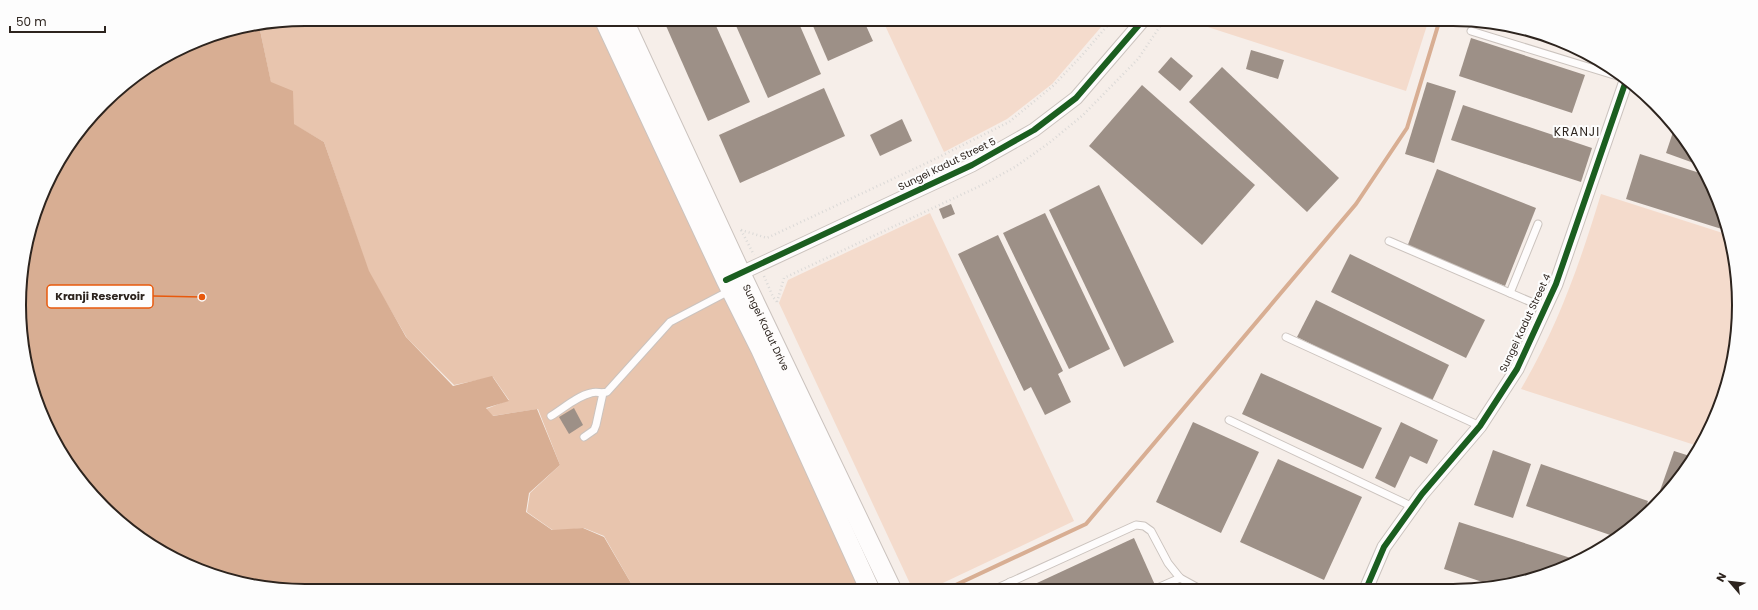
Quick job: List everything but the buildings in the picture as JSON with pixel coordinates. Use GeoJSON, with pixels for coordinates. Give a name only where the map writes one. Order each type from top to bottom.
{"type":"FeatureCollection","features":[{"type":"Feature","properties":{"kind":"main road","name":"Sungei Kadut Drive"},"geometry":{"type":"LineString","coordinates":[[607,26],[733,281],[889,584]]}},
{"type":"Feature","properties":{"kind":"main road","name":"Sungei Kadut Drive"},"geometry":{"type":"LineString","coordinates":[[626,26],[761,350],[867,584]]}},
{"type":"Feature","properties":{"kind":"street","name":"Sungei Kadut Street 5"},"geometry":{"type":"LineString","coordinates":[[733,281],[972,165],[1034,130],[1076,98],[1138,26]]}},
{"type":"Feature","properties":{"kind":"street","name":"Sungei Kadut Street 4"},"geometry":{"type":"LineString","coordinates":[[1368,584],[1384,547],[1413,507],[1480,426],[1517,369],[1556,284],[1625,85]]}},
{"type":"Feature","properties":{"kind":"lane"},"geometry":{"type":"LineString","coordinates":[[1471,31],[1606,72]]}},
{"type":"Feature","properties":{"kind":"lane"},"geometry":{"type":"LineString","coordinates":[[1510,292],[1538,224]]}},
{"type":"Feature","properties":{"kind":"lane"},"geometry":{"type":"LineString","coordinates":[[1389,241],[1545,308]]}},
{"type":"Feature","properties":{"kind":"lane"},"geometry":{"type":"LineString","coordinates":[[584,437],[594,430],[596,426],[603,394],[611,388],[670,322],[733,281]]}},
{"type":"Feature","properties":{"kind":"lane"},"geometry":{"type":"LineString","coordinates":[[1286,337],[1480,426]]}},
{"type":"Feature","properties":{"kind":"lane"},"geometry":{"type":"LineString","coordinates":[[551,416],[582,396],[593,392],[603,394]]}},
{"type":"Feature","properties":{"kind":"lane"},"geometry":{"type":"LineString","coordinates":[[1229,420],[1413,507]]}},
{"type":"Feature","properties":{"kind":"lane"},"geometry":{"type":"LineString","coordinates":[[1006,584],[1136,525],[1144,526],[1151,531],[1168,563],[1180,578],[1191,584]]}},
{"type":"Feature","properties":{"kind":"lane"},"geometry":{"type":"LineString","coordinates":[[1167,584],[1180,578]]}},
{"type":"Feature","properties":{"kind":"path"},"geometry":{"type":"LineString","coordinates":[[741,230],[767,238],[931,161],[1009,122],[1054,85],[1084,53],[1106,26]]}},
{"type":"Feature","properties":{"kind":"shaded area"},"geometry":{"type":"Polygon","coordinates":[[[305,26],[597,26],[721,279],[864,584],[632,584],[604,536],[584,528],[554,531],[527,512],[530,493],[560,465],[538,409],[492,416],[486,409],[509,400],[493,377],[454,385],[407,338],[369,273],[324,142],[293,124],[271,83],[260,30],[305,26]]]}},
{"type":"Feature","properties":{"kind":"shaded area"},"geometry":{"type":"Polygon","coordinates":[[[885,26],[1102,26],[1052,84],[1007,119],[944,152],[885,26]]]}},
{"type":"Feature","properties":{"kind":"shaded area"},"geometry":{"type":"Polygon","coordinates":[[[1205,26],[1427,26],[1406,91],[1205,26]]]}},
{"type":"Feature","properties":{"kind":"shaded area"},"geometry":{"type":"Polygon","coordinates":[[[260,30],[271,82],[293,91],[294,124],[324,142],[369,271],[406,337],[453,386],[492,376],[509,401],[486,408],[493,416],[537,409],[560,465],[529,493],[526,512],[552,530],[583,528],[604,537],[631,584],[305,584],[269,582],[251,579],[198,563],[165,547],[121,515],[95,489],[63,444],[47,412],[41,395],[31,359],[28,341],[26,305],[28,269],[31,251],[41,215],[47,198],[63,165],[95,121],[121,95],[165,63],[198,47],[215,41],[260,30]]]}},
{"type":"Feature","properties":{"kind":"shaded area"},"geometry":{"type":"Polygon","coordinates":[[[1601,194],[1722,233],[1730,269],[1732,305],[1730,341],[1727,359],[1717,395],[1711,412],[1694,445],[1521,389],[1557,318],[1585,245],[1601,194]]]}},
{"type":"Feature","properties":{"kind":"shaded area"},"geometry":{"type":"Polygon","coordinates":[[[930,213],[1074,521],[941,584],[910,584],[779,303],[788,280],[930,213]]]}},
{"type":"Feature","properties":{"kind":"waterway"},"geometry":{"type":"LineString","coordinates":[[958,584],[1086,524],[1356,204],[1407,128],[1438,26]]}},
{"type":"Feature","properties":{"kind":"cycle path"},"geometry":{"type":"LineString","coordinates":[[726,280],[972,165],[1034,130],[1076,98],[1138,26]]}},
{"type":"Feature","properties":{"kind":"cycle path"},"geometry":{"type":"LineString","coordinates":[[1368,584],[1384,547],[1422,494],[1480,426],[1517,369],[1556,284],[1625,85]]}},
{"type":"Feature","properties":{"kind":"place","name":"Kranji Reservoir"},"geometry":{"type":"Point","coordinates":[202,297]}},
{"type":"Feature","properties":{"kind":"district","name":"KRANJI"},"geometry":{"type":"Point","coordinates":[1577,131]}}]}
